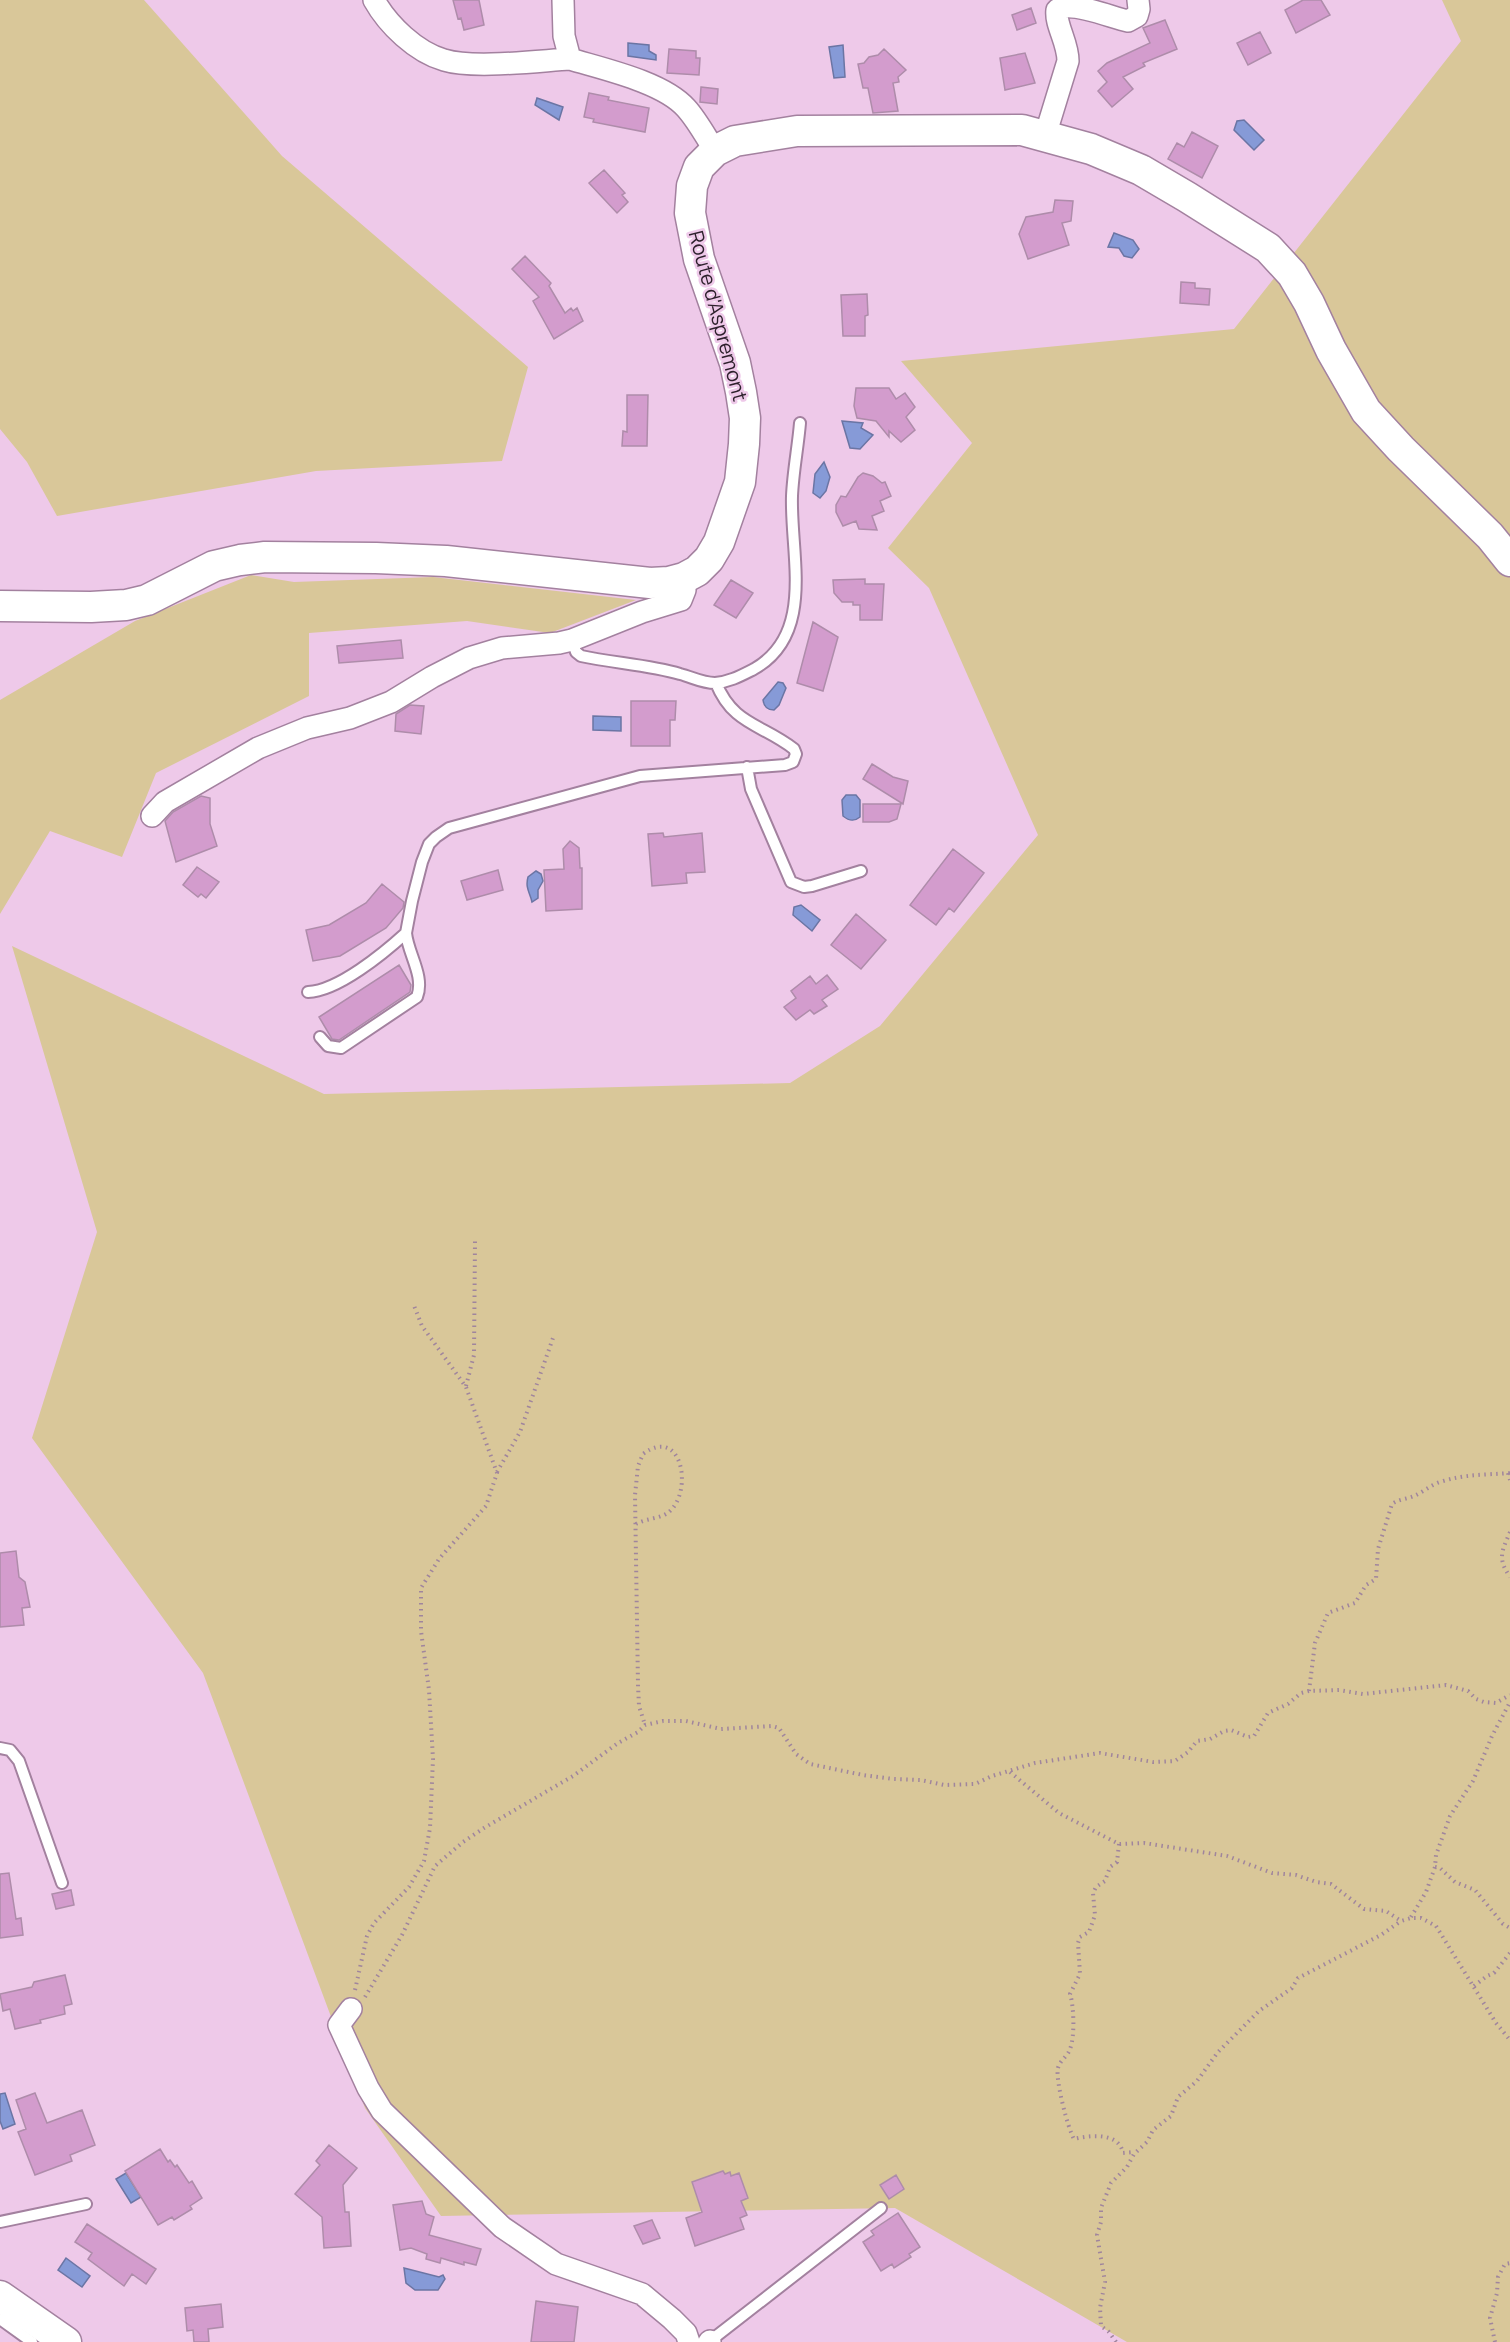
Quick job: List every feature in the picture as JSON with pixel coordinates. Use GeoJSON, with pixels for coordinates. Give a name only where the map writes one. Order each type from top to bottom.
{"type":"FeatureCollection","features":[{"type":"Feature","properties":{"kind":"street"},"geometry":{"type":"LineString","coordinates":[[374,0],[396,28],[420,48],[444,60],[470,64],[570,60],[612,71],[669,93],[687,108],[715,151]]}},
{"type":"Feature","properties":{"kind":"street"},"geometry":{"type":"LineString","coordinates":[[563,0],[564,36],[570,60]]}},
{"type":"Feature","properties":{"kind":"street"},"geometry":{"type":"LineString","coordinates":[[1045,136],[1068,61],[1068,48],[1057,18],[1057,10],[1062,6],[1075,5],[1128,21],[1137,16],[1138,0]]}},
{"type":"Feature","properties":{"kind":"street","name":"Route d'Aspremont"},"geometry":{"type":"LineString","coordinates":[[0,606],[91,608],[126,605],[147,600],[214,566],[265,557],[446,561],[650,583],[669,582],[697,571],[709,559],[719,542],[740,482],[745,418],[735,363],[699,259],[690,213],[692,186],[699,167],[715,151],[735,141],[797,131],[1022,130],[1091,149],[1141,170],[1187,196],[1268,248],[1292,274],[1309,303],[1331,350],[1366,411],[1401,449],[1490,536],[1510,561]]}},
{"type":"Feature","properties":{"kind":"street"},"geometry":{"type":"LineString","coordinates":[[152,816],[165,802],[258,748],[307,728],[350,718],[391,702],[469,657],[502,648],[572,640],[642,612],[681,600],[685,590],[684,578]]}},
{"type":"Feature","properties":{"kind":"street"},"geometry":{"type":"LineString","coordinates":[[357,2004],[339,2025],[368,2088],[382,2111],[502,2228],[556,2265],[642,2294],[686,2333],[703,2342]]}},
{"type":"Feature","properties":{"kind":"street"},"geometry":{"type":"LineString","coordinates":[[0,2296],[66,2342]]}},
{"type":"Feature","properties":{"kind":"lane"},"geometry":{"type":"LineString","coordinates":[[572,640],[576,652],[581,656],[680,673],[704,682],[716,683],[730,680],[765,663],[777,651],[788,633],[795,598],[792,495],[800,423]]}},
{"type":"Feature","properties":{"kind":"lane"},"geometry":{"type":"LineString","coordinates":[[320,1036],[328,1046],[341,1048],[417,997],[420,980],[407,945],[406,933],[411,901],[429,844],[449,828],[640,776],[785,765],[793,762],[796,754],[794,749],[756,728],[732,710],[716,683]]}},
{"type":"Feature","properties":{"kind":"lane"},"geometry":{"type":"LineString","coordinates":[[747,767],[751,789],[791,882],[804,887],[812,886],[861,871]]}},
{"type":"Feature","properties":{"kind":"lane"},"geometry":{"type":"LineString","coordinates":[[308,992],[328,989],[338,983],[406,933]]}},
{"type":"Feature","properties":{"kind":"lane"},"geometry":{"type":"LineString","coordinates":[[0,1749],[10,1750],[19,1761],[62,1883]]}},
{"type":"Feature","properties":{"kind":"lane"},"geometry":{"type":"LineString","coordinates":[[0,2222],[86,2204]]}},
{"type":"Feature","properties":{"kind":"lane"},"geometry":{"type":"LineString","coordinates":[[703,2342],[881,2208]]}},
{"type":"Feature","properties":{"kind":"lane"},"geometry":{"type":"LineString","coordinates":[[0,2319],[32,2342]]}},
{"type":"Feature","properties":{"kind":"path"},"geometry":{"type":"LineString","coordinates":[[466,1387],[474,1355],[475,1241]]}},
{"type":"Feature","properties":{"kind":"path"},"geometry":{"type":"LineString","coordinates":[[413,1304],[422,1326],[466,1387],[497,1473]]}},
{"type":"Feature","properties":{"kind":"path"},"geometry":{"type":"LineString","coordinates":[[357,2004],[367,1936],[374,1923],[409,1887],[424,1861],[430,1828],[433,1759],[429,1690],[421,1631],[421,1588],[439,1559],[486,1506],[497,1473],[520,1432],[553,1338]]}},
{"type":"Feature","properties":{"kind":"path"},"geometry":{"type":"LineString","coordinates":[[636,1524],[664,1515],[672,1510],[677,1501],[682,1472],[680,1461],[667,1448],[658,1446],[643,1454],[638,1466],[635,1495],[639,1696],[645,1725]]}},
{"type":"Feature","properties":{"kind":"path"},"geometry":{"type":"LineString","coordinates":[[1309,1691],[1315,1644],[1329,1613],[1355,1603],[1366,1585],[1376,1579],[1378,1549],[1392,1504],[1413,1497],[1439,1482],[1472,1474],[1509,1473],[1510,1480]]}},
{"type":"Feature","properties":{"kind":"path"},"geometry":{"type":"LineString","coordinates":[[1510,1532],[1503,1545],[1502,1554],[1510,1577]]}},
{"type":"Feature","properties":{"kind":"path"},"geometry":{"type":"LineString","coordinates":[[357,2004],[402,1935],[435,1866],[470,1837],[573,1776],[645,1725],[663,1721],[686,1721],[721,1729],[772,1726],[779,1728],[796,1754],[810,1764],[893,1779],[921,1780],[944,1785],[966,1785],[1035,1763],[1100,1753],[1153,1762],[1175,1761],[1188,1752],[1197,1741],[1216,1737],[1224,1731],[1231,1730],[1248,1737],[1254,1736],[1268,1713],[1288,1704],[1301,1693],[1309,1691],[1339,1690],[1363,1694],[1446,1685],[1468,1691],[1476,1699],[1484,1702],[1496,1703],[1510,1695]]}},
{"type":"Feature","properties":{"kind":"path"},"geometry":{"type":"LineString","coordinates":[[1411,1918],[1422,1902],[1450,1816],[1473,1781],[1492,1736],[1510,1702]]}},
{"type":"Feature","properties":{"kind":"path"},"geometry":{"type":"LineString","coordinates":[[1010,1772],[1059,1813],[1119,1844],[1144,1843],[1227,1856],[1272,1873],[1296,1875],[1331,1884],[1364,1909],[1386,1911],[1401,1921]]}},
{"type":"Feature","properties":{"kind":"path"},"geometry":{"type":"LineString","coordinates":[[1119,1844],[1117,1862],[1110,1868],[1105,1881],[1096,1887],[1093,1893],[1095,1915],[1091,1928],[1089,1932],[1080,1937],[1078,1943],[1080,1974],[1070,1994],[1073,2002],[1074,2025],[1071,2046],[1070,2052],[1059,2063],[1056,2077],[1074,2139],[1100,2136],[1115,2140],[1122,2147],[1123,2153],[1136,2152]]}},
{"type":"Feature","properties":{"kind":"path"},"geometry":{"type":"LineString","coordinates":[[1435,1867],[1440,1868],[1455,1882],[1475,1890],[1494,1914],[1510,1928]]}},
{"type":"Feature","properties":{"kind":"path"},"geometry":{"type":"LineString","coordinates":[[1116,2342],[1101,2326],[1100,2308],[1105,2287],[1097,2235],[1101,2222],[1101,2208],[1111,2183],[1128,2167],[1153,2130],[1171,2116],[1178,2097],[1197,2081],[1218,2052],[1259,2012],[1292,1988],[1298,1978],[1381,1935],[1401,1921],[1421,1918],[1436,1926],[1496,2023],[1510,2040]]}},
{"type":"Feature","properties":{"kind":"path"},"geometry":{"type":"LineString","coordinates":[[1474,1986],[1494,1973],[1510,1953]]}},
{"type":"Feature","properties":{"kind":"path"},"geometry":{"type":"LineString","coordinates":[[1495,2342],[1490,2318],[1497,2293],[1498,2277],[1504,2264],[1510,2263]]}},
{"type":"Feature","properties":{"kind":"shaded area"},"geometry":{"type":"Polygon","coordinates":[[[0,0],[144,0],[282,156],[528,367],[502,461],[316,471],[57,516],[27,462],[0,429],[0,0]]]}},
{"type":"Feature","properties":{"kind":"shaded area"},"geometry":{"type":"Polygon","coordinates":[[[1442,0],[1510,0],[1510,2342],[1127,2342],[895,2208],[441,2216],[365,2108],[203,1673],[32,1438],[97,1232],[12,946],[324,1094],[790,1083],[880,1026],[1038,835],[929,588],[888,548],[972,443],[901,361],[1234,329],[1461,41],[1442,0]]]}},
{"type":"Feature","properties":{"kind":"shaded area"},"geometry":{"type":"Polygon","coordinates":[[[251,575],[294,582],[433,577],[636,600],[550,633],[467,621],[309,633],[309,696],[156,773],[122,857],[50,831],[0,914],[0,700],[135,621],[251,575]]]}},
{"type":"Feature","properties":{"kind":"water"},"geometry":{"type":"Polygon","coordinates":[[[628,43],[649,45],[649,51],[656,55],[656,60],[628,56],[628,43]]]}},
{"type":"Feature","properties":{"kind":"water"},"geometry":{"type":"Polygon","coordinates":[[[843,45],[845,77],[834,78],[829,47],[843,45]]]}},
{"type":"Feature","properties":{"kind":"water"},"geometry":{"type":"Polygon","coordinates":[[[537,98],[563,107],[559,120],[535,105],[537,98]]]}},
{"type":"Feature","properties":{"kind":"water"},"geometry":{"type":"Polygon","coordinates":[[[1244,120],[1264,140],[1254,150],[1234,130],[1237,121],[1244,120]]]}},
{"type":"Feature","properties":{"kind":"water"},"geometry":{"type":"Polygon","coordinates":[[[1114,233],[1133,240],[1139,249],[1132,258],[1124,256],[1119,248],[1108,247],[1114,233]]]}},
{"type":"Feature","properties":{"kind":"water"},"geometry":{"type":"Polygon","coordinates":[[[842,421],[863,423],[861,428],[873,435],[860,449],[850,448],[842,421]]]}},
{"type":"Feature","properties":{"kind":"water"},"geometry":{"type":"Polygon","coordinates":[[[824,462],[830,477],[826,491],[820,498],[813,493],[815,474],[824,462]]]}},
{"type":"Feature","properties":{"kind":"water"},"geometry":{"type":"Polygon","coordinates":[[[778,682],[783,683],[786,688],[779,705],[774,710],[769,709],[763,700],[778,682]]]}},
{"type":"Feature","properties":{"kind":"water"},"geometry":{"type":"Polygon","coordinates":[[[593,716],[621,717],[621,731],[593,730],[593,716]]]}},
{"type":"Feature","properties":{"kind":"water"},"geometry":{"type":"Polygon","coordinates":[[[846,795],[856,795],[860,800],[860,817],[856,820],[849,820],[843,816],[842,800],[846,795]]]}},
{"type":"Feature","properties":{"kind":"water"},"geometry":{"type":"Polygon","coordinates":[[[536,871],[541,874],[543,881],[538,890],[538,898],[532,902],[527,881],[528,877],[536,871]]]}},
{"type":"Feature","properties":{"kind":"water"},"geometry":{"type":"Polygon","coordinates":[[[801,905],[820,920],[812,931],[793,915],[794,907],[801,905]]]}},
{"type":"Feature","properties":{"kind":"water"},"geometry":{"type":"Polygon","coordinates":[[[5,2093],[15,2124],[3,2129],[0,2121],[0,2094],[5,2093]]]}},
{"type":"Feature","properties":{"kind":"water"},"geometry":{"type":"Polygon","coordinates":[[[126,2173],[141,2197],[131,2203],[116,2179],[126,2173]]]}},
{"type":"Feature","properties":{"kind":"water"},"geometry":{"type":"Polygon","coordinates":[[[66,2258],[90,2276],[82,2287],[58,2270],[66,2258]]]}},
{"type":"Feature","properties":{"kind":"water"},"geometry":{"type":"Polygon","coordinates":[[[404,2268],[439,2277],[443,2275],[445,2279],[438,2290],[415,2290],[406,2283],[404,2268]]]}},
{"type":"Feature","properties":{"kind":"building"},"geometry":{"type":"Polygon","coordinates":[[[453,0],[479,0],[484,25],[464,30],[461,18],[458,19],[453,0]]]}},
{"type":"Feature","properties":{"kind":"building"},"geometry":{"type":"Polygon","coordinates":[[[1303,0],[1321,0],[1330,15],[1296,33],[1285,10],[1303,0]]]}},
{"type":"Feature","properties":{"kind":"building"},"geometry":{"type":"Polygon","coordinates":[[[1031,8],[1036,23],[1017,30],[1012,15],[1031,8]]]}},
{"type":"Feature","properties":{"kind":"building"},"geometry":{"type":"Polygon","coordinates":[[[1165,20],[1177,49],[1143,63],[1145,66],[1123,77],[1133,89],[1112,107],[1098,91],[1107,82],[1098,71],[1107,63],[1150,43],[1143,28],[1165,20]]]}},
{"type":"Feature","properties":{"kind":"building"},"geometry":{"type":"Polygon","coordinates":[[[1260,32],[1271,53],[1248,65],[1237,43],[1260,32]]]}},
{"type":"Feature","properties":{"kind":"building"},"geometry":{"type":"Polygon","coordinates":[[[669,49],[696,51],[696,58],[700,58],[699,75],[667,73],[669,49]]]}},
{"type":"Feature","properties":{"kind":"building"},"geometry":{"type":"Polygon","coordinates":[[[884,49],[906,70],[898,77],[899,82],[893,83],[898,111],[873,113],[868,88],[863,88],[858,64],[864,63],[869,57],[878,55],[884,49]]]}},
{"type":"Feature","properties":{"kind":"building"},"geometry":{"type":"Polygon","coordinates":[[[1025,53],[1035,83],[1005,90],[1000,58],[1025,53]]]}},
{"type":"Feature","properties":{"kind":"building"},"geometry":{"type":"Polygon","coordinates":[[[701,87],[718,89],[717,104],[700,102],[701,87]]]}},
{"type":"Feature","properties":{"kind":"building"},"geometry":{"type":"Polygon","coordinates":[[[589,93],[609,97],[608,100],[649,108],[645,132],[593,122],[594,119],[584,117],[589,93]]]}},
{"type":"Feature","properties":{"kind":"building"},"geometry":{"type":"Polygon","coordinates":[[[1192,132],[1218,146],[1202,178],[1168,159],[1177,143],[1184,147],[1192,132]]]}},
{"type":"Feature","properties":{"kind":"building"},"geometry":{"type":"Polygon","coordinates":[[[604,170],[625,193],[622,195],[628,202],[617,213],[589,183],[604,170]]]}},
{"type":"Feature","properties":{"kind":"building"},"geometry":{"type":"Polygon","coordinates":[[[1055,200],[1073,201],[1071,221],[1062,223],[1069,245],[1028,259],[1019,234],[1026,217],[1053,212],[1055,200]]]}},
{"type":"Feature","properties":{"kind":"building"},"geometry":{"type":"Polygon","coordinates":[[[525,256],[551,283],[549,286],[565,313],[571,308],[573,311],[577,308],[583,321],[554,339],[533,301],[539,297],[512,269],[525,256]]]}},
{"type":"Feature","properties":{"kind":"building"},"geometry":{"type":"Polygon","coordinates":[[[1181,282],[1195,283],[1195,288],[1210,289],[1209,305],[1180,303],[1181,282]]]}},
{"type":"Feature","properties":{"kind":"building"},"geometry":{"type":"Polygon","coordinates":[[[867,294],[868,315],[865,316],[865,336],[843,336],[841,295],[867,294]]]}},
{"type":"Feature","properties":{"kind":"building"},"geometry":{"type":"Polygon","coordinates":[[[856,388],[889,388],[896,399],[905,393],[915,407],[906,417],[915,430],[901,442],[889,431],[889,437],[876,421],[857,418],[854,406],[856,388]]]}},
{"type":"Feature","properties":{"kind":"building"},"geometry":{"type":"Polygon","coordinates":[[[627,395],[648,395],[647,446],[622,446],[623,431],[627,432],[627,395]]]}},
{"type":"Feature","properties":{"kind":"building"},"geometry":{"type":"Polygon","coordinates":[[[863,473],[873,476],[882,483],[885,482],[891,496],[880,501],[884,511],[872,516],[877,530],[859,529],[856,521],[843,526],[836,512],[836,505],[841,496],[846,497],[863,473]]]}},
{"type":"Feature","properties":{"kind":"building"},"geometry":{"type":"Polygon","coordinates":[[[865,579],[865,584],[884,584],[882,620],[860,620],[860,605],[853,605],[853,602],[842,602],[834,593],[833,580],[865,579]]]}},
{"type":"Feature","properties":{"kind":"building"},"geometry":{"type":"Polygon","coordinates":[[[731,580],[753,593],[736,618],[714,605],[731,580]]]}},
{"type":"Feature","properties":{"kind":"building"},"geometry":{"type":"Polygon","coordinates":[[[813,622],[838,637],[823,691],[797,683],[813,622]]]}},
{"type":"Feature","properties":{"kind":"building"},"geometry":{"type":"Polygon","coordinates":[[[401,640],[403,658],[339,663],[337,646],[401,640]]]}},
{"type":"Feature","properties":{"kind":"building"},"geometry":{"type":"Polygon","coordinates":[[[631,701],[676,701],[675,720],[670,720],[670,746],[631,746],[631,701]]]}},
{"type":"Feature","properties":{"kind":"building"},"geometry":{"type":"Polygon","coordinates":[[[410,705],[424,706],[421,734],[395,731],[396,714],[410,705]]]}},
{"type":"Feature","properties":{"kind":"building"},"geometry":{"type":"Polygon","coordinates":[[[872,764],[893,777],[908,781],[903,804],[863,779],[872,764]]]}},
{"type":"Feature","properties":{"kind":"building"},"geometry":{"type":"Polygon","coordinates":[[[201,796],[210,798],[210,824],[217,846],[176,862],[165,821],[173,812],[201,796]]]}},
{"type":"Feature","properties":{"kind":"building"},"geometry":{"type":"Polygon","coordinates":[[[863,804],[901,804],[897,819],[889,822],[863,822],[863,804]]]}},
{"type":"Feature","properties":{"kind":"building"},"geometry":{"type":"Polygon","coordinates":[[[663,833],[664,837],[702,833],[705,872],[686,873],[687,883],[652,886],[648,834],[663,833]]]}},
{"type":"Feature","properties":{"kind":"building"},"geometry":{"type":"Polygon","coordinates":[[[570,841],[579,848],[580,868],[582,868],[582,909],[546,911],[544,870],[564,869],[563,849],[570,841]]]}},
{"type":"Feature","properties":{"kind":"building"},"geometry":{"type":"Polygon","coordinates":[[[953,849],[984,873],[954,912],[949,908],[936,925],[910,905],[953,849]]]}},
{"type":"Feature","properties":{"kind":"building"},"geometry":{"type":"Polygon","coordinates":[[[197,867],[219,882],[206,898],[201,894],[198,897],[183,885],[197,867]]]}},
{"type":"Feature","properties":{"kind":"building"},"geometry":{"type":"Polygon","coordinates":[[[498,870],[503,890],[467,900],[461,881],[498,870]]]}},
{"type":"Feature","properties":{"kind":"building"},"geometry":{"type":"Polygon","coordinates":[[[382,884],[404,902],[403,908],[386,928],[340,956],[313,961],[306,930],[329,925],[366,903],[382,884]]]}},
{"type":"Feature","properties":{"kind":"building"},"geometry":{"type":"Polygon","coordinates":[[[856,914],[886,940],[861,969],[831,945],[856,914]]]}},
{"type":"Feature","properties":{"kind":"building"},"geometry":{"type":"Polygon","coordinates":[[[399,965],[411,985],[410,992],[339,1040],[332,1039],[319,1017],[399,965]]]}},
{"type":"Feature","properties":{"kind":"building"},"geometry":{"type":"Polygon","coordinates":[[[827,975],[838,989],[822,1000],[827,1006],[814,1014],[810,1010],[796,1020],[784,1007],[796,998],[791,991],[810,976],[816,984],[827,975]]]}},
{"type":"Feature","properties":{"kind":"building"},"geometry":{"type":"Polygon","coordinates":[[[16,1551],[19,1577],[25,1582],[30,1607],[22,1608],[24,1625],[0,1627],[0,1553],[16,1551]]]}},
{"type":"Feature","properties":{"kind":"building"},"geometry":{"type":"Polygon","coordinates":[[[9,1873],[16,1919],[21,1918],[23,1935],[0,1938],[0,1874],[9,1873]]]}},
{"type":"Feature","properties":{"kind":"building"},"geometry":{"type":"Polygon","coordinates":[[[71,1890],[74,1905],[56,1909],[52,1894],[71,1890]]]}},
{"type":"Feature","properties":{"kind":"building"},"geometry":{"type":"Polygon","coordinates":[[[65,1975],[72,2004],[64,2006],[65,2014],[15,2029],[10,2009],[3,2011],[0,1994],[32,1987],[34,1982],[65,1975]]]}},
{"type":"Feature","properties":{"kind":"building"},"geometry":{"type":"Polygon","coordinates":[[[35,2093],[47,2123],[82,2110],[95,2145],[70,2155],[72,2161],[35,2175],[18,2132],[26,2129],[16,2100],[35,2093]]]}},
{"type":"Feature","properties":{"kind":"building"},"geometry":{"type":"Polygon","coordinates":[[[329,2145],[357,2168],[343,2185],[345,2212],[349,2212],[351,2246],[324,2248],[322,2217],[295,2194],[320,2165],[316,2161],[329,2145]]]}},
{"type":"Feature","properties":{"kind":"building"},"geometry":{"type":"Polygon","coordinates":[[[160,2149],[168,2162],[170,2160],[175,2167],[177,2165],[189,2183],[192,2181],[202,2198],[190,2206],[192,2209],[174,2220],[172,2217],[158,2225],[125,2171],[160,2149]]]}},
{"type":"Feature","properties":{"kind":"building"},"geometry":{"type":"Polygon","coordinates":[[[723,2171],[725,2174],[730,2172],[731,2176],[739,2173],[748,2198],[741,2201],[747,2215],[740,2218],[744,2229],[695,2246],[686,2218],[702,2212],[692,2182],[723,2171]]]}},
{"type":"Feature","properties":{"kind":"building"},"geometry":{"type":"Polygon","coordinates":[[[896,2175],[904,2189],[889,2199],[880,2185],[896,2175]]]}},
{"type":"Feature","properties":{"kind":"building"},"geometry":{"type":"Polygon","coordinates":[[[422,2201],[426,2214],[434,2217],[429,2235],[481,2249],[476,2265],[464,2262],[464,2265],[441,2258],[440,2263],[426,2259],[427,2254],[411,2248],[400,2250],[393,2205],[422,2201]]]}},
{"type":"Feature","properties":{"kind":"building"},"geometry":{"type":"Polygon","coordinates":[[[898,2213],[920,2247],[909,2254],[911,2257],[894,2268],[892,2264],[881,2271],[863,2242],[874,2235],[871,2231],[898,2213]]]}},
{"type":"Feature","properties":{"kind":"building"},"geometry":{"type":"Polygon","coordinates":[[[652,2220],[660,2238],[643,2244],[634,2226],[652,2220]]]}},
{"type":"Feature","properties":{"kind":"building"},"geometry":{"type":"Polygon","coordinates":[[[87,2224],[156,2269],[146,2284],[132,2274],[124,2286],[88,2259],[92,2253],[75,2242],[87,2224]]]}},
{"type":"Feature","properties":{"kind":"building"},"geometry":{"type":"Polygon","coordinates":[[[536,2301],[578,2307],[574,2342],[531,2342],[536,2301]]]}},
{"type":"Feature","properties":{"kind":"building"},"geometry":{"type":"Polygon","coordinates":[[[221,2304],[223,2327],[208,2329],[209,2342],[194,2342],[193,2330],[187,2331],[185,2308],[221,2304]]]}}]}
